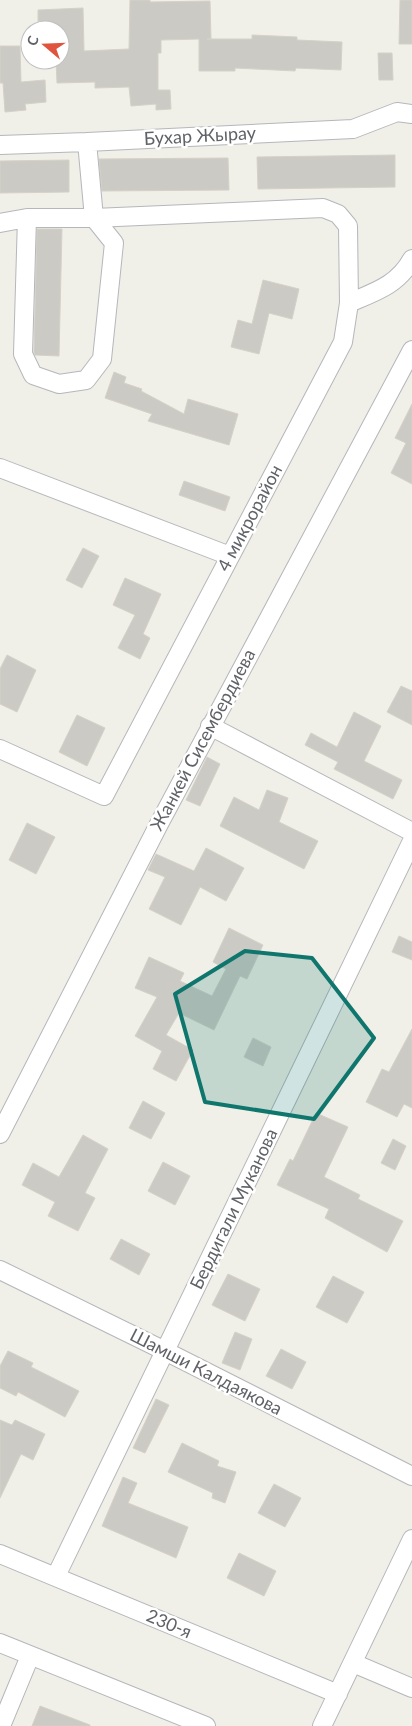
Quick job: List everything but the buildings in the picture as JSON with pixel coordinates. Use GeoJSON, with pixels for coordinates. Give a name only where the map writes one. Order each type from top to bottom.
{"type":"FeatureCollection","features":[{"type":"Feature","properties":{"kind":"street","name":"Бухар Жырау"},"geometry":{"type":"LineString","coordinates":[[0,144],[87,142],[353,129],[405,113]]}},
{"type":"Feature","properties":{"kind":"street"},"geometry":{"type":"LineString","coordinates":[[27,218],[23,354],[33,375],[59,384],[86,380],[102,359],[114,243],[94,218],[87,142]]}},
{"type":"Feature","properties":{"kind":"street","name":"4 микрорайон"},"geometry":{"type":"LineString","coordinates":[[0,749],[104,796],[343,342],[349,303],[348,226],[338,214],[323,208],[94,218]]}},
{"type":"Feature","properties":{"kind":"street"},"geometry":{"type":"LineString","coordinates":[[0,222],[27,218],[94,218]]}},
{"type":"Feature","properties":{"kind":"street"},"geometry":{"type":"LineString","coordinates":[[349,303],[386,288],[406,271],[412,259]]}},
{"type":"Feature","properties":{"kind":"street","name":"Жанкей Сисембердиева"},"geometry":{"type":"LineString","coordinates":[[0,1134],[210,726],[412,350]]}},
{"type":"Feature","properties":{"kind":"street"},"geometry":{"type":"LineString","coordinates":[[0,468],[230,556]]}},
{"type":"Feature","properties":{"kind":"street"},"geometry":{"type":"LineString","coordinates":[[210,726],[412,832]]}},
{"type":"Feature","properties":{"kind":"street","name":"Бердигали Муканова"},"geometry":{"type":"LineString","coordinates":[[56,1576],[412,841]]}},
{"type":"Feature","properties":{"kind":"street","name":"Шамши Калдаякова"},"geometry":{"type":"LineString","coordinates":[[0,1270],[412,1476]]}},
{"type":"Feature","properties":{"kind":"street"},"geometry":{"type":"LineString","coordinates":[[322,1726],[412,1539]]}},
{"type":"Feature","properties":{"kind":"street","name":"230-я"},"geometry":{"type":"LineString","coordinates":[[0,1554],[338,1694]]}},
{"type":"Feature","properties":{"kind":"street"},"geometry":{"type":"LineString","coordinates":[[0,1644],[206,1726]]}},
{"type":"Feature","properties":{"kind":"street"},"geometry":{"type":"LineString","coordinates":[[1,1726],[30,1656]]}},
{"type":"Feature","properties":{"kind":"street"},"geometry":{"type":"LineString","coordinates":[[353,1663],[412,1688]]}},
{"type":"Feature","properties":{"kind":"highlighted area"},"geometry":{"type":"Polygon","coordinates":[[[245,951],[312,958],[374,1038],[314,1119],[205,1102],[175,994],[245,951]]]}}]}
